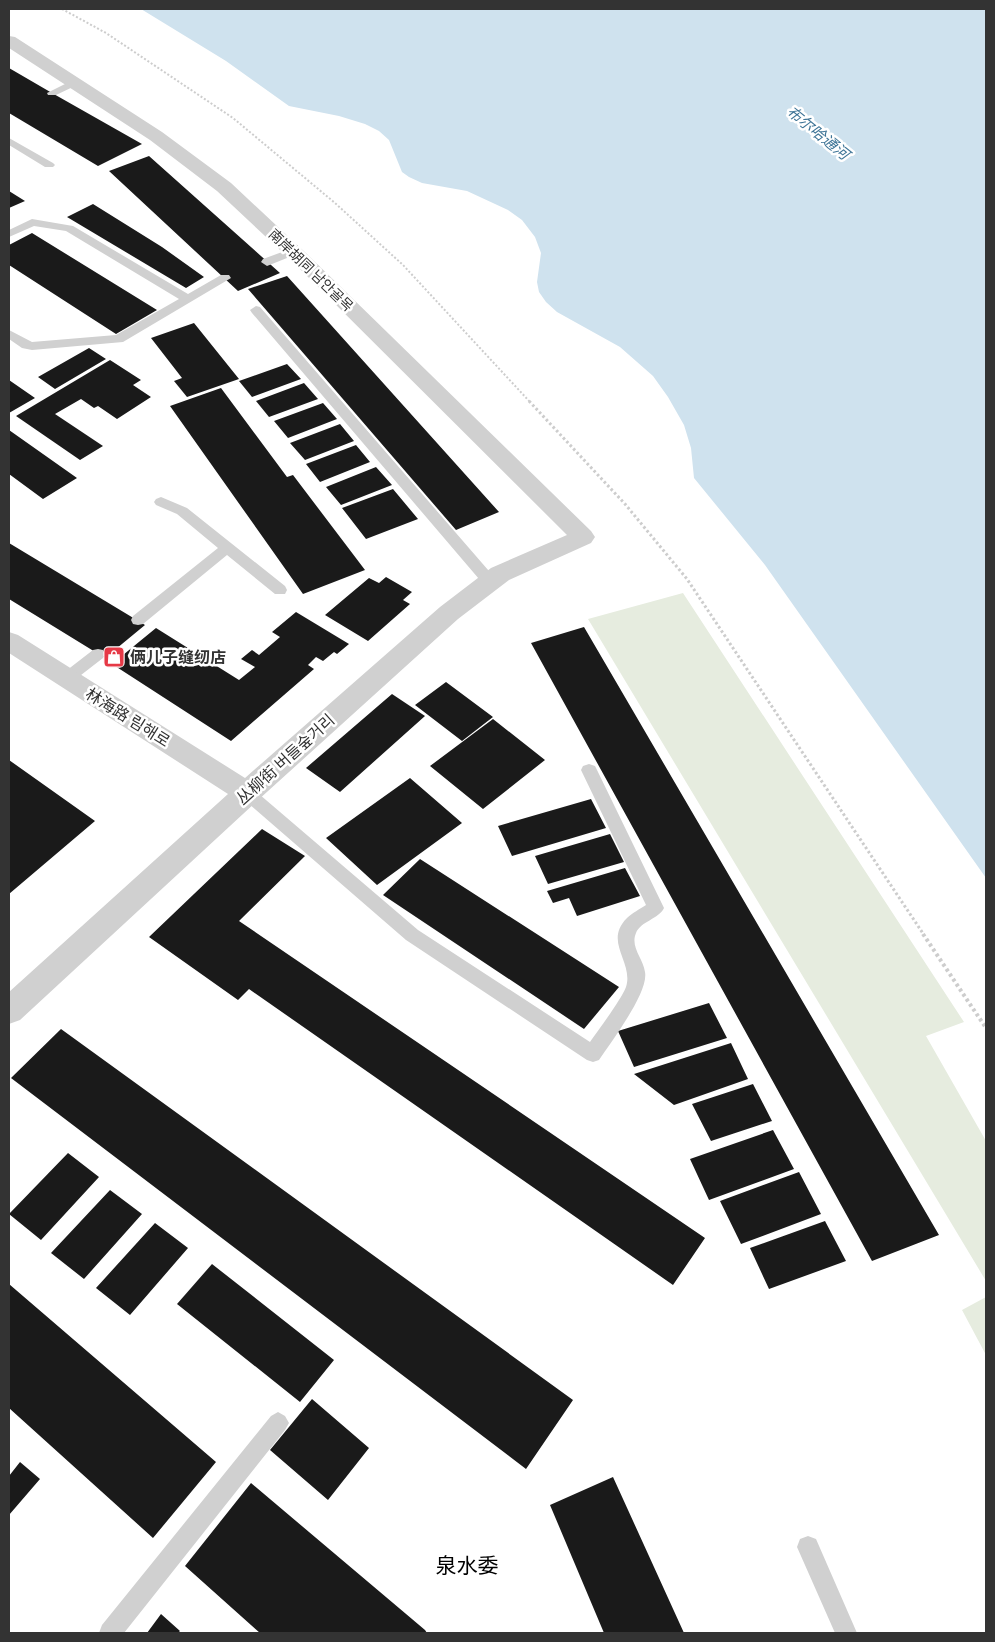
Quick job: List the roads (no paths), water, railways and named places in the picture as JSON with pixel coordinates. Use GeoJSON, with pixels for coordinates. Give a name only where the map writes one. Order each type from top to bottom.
{"type":"FeatureCollection","features":[{"type":"Feature","properties":{"kind":"street","name":"南岸胡同 남안골목"},"geometry":{"type":"LineString","coordinates":[[9,42],[156,136],[224,186],[583,537]]}},
{"type":"Feature","properties":{"kind":"street","name":"丛柳街 버들숲거리"},"geometry":{"type":"LineString","coordinates":[[9,1011],[247,793],[448,613],[500,574],[583,537]]}},
{"type":"Feature","properties":{"kind":"street","name":"林海路 림해로"},"geometry":{"type":"LineString","coordinates":[[9,641],[247,793]]}},
{"type":"Feature","properties":{"kind":"lane"},"geometry":{"type":"LineString","coordinates":[[52,93],[73,83]]}},
{"type":"Feature","properties":{"kind":"lane"},"geometry":{"type":"LineString","coordinates":[[9,141],[49,166]]}},
{"type":"Feature","properties":{"kind":"lane"},"geometry":{"type":"LineString","coordinates":[[9,234],[32,222],[69,228],[187,299]]}},
{"type":"Feature","properties":{"kind":"lane"},"geometry":{"type":"LineString","coordinates":[[268,262],[293,252]]}},
{"type":"Feature","properties":{"kind":"lane"},"geometry":{"type":"LineString","coordinates":[[9,334],[26,346],[91,340],[113,340],[224,278]]}},
{"type":"Feature","properties":{"kind":"lane"},"geometry":{"type":"LineString","coordinates":[[256,310],[490,582]]}},
{"type":"Feature","properties":{"kind":"lane"},"geometry":{"type":"LineString","coordinates":[[161,502],[182,511],[280,590]]}},
{"type":"Feature","properties":{"kind":"lane"},"geometry":{"type":"LineString","coordinates":[[138,620],[227,548]]}},
{"type":"Feature","properties":{"kind":"lane"},"geometry":{"type":"LineString","coordinates":[[67,678],[98,654]]}},
{"type":"Feature","properties":{"kind":"lane"},"geometry":{"type":"LineString","coordinates":[[247,793],[412,935],[593,1054],[634,990],[637,973],[625,943],[628,930],[632,923],[656,908],[589,770]]}},
{"type":"Feature","properties":{"kind":"lane"},"geometry":{"type":"LineString","coordinates":[[110,1633],[278,1423]]}},
{"type":"Feature","properties":{"kind":"lane"},"geometry":{"type":"LineString","coordinates":[[808,1547],[846,1633]]}},
{"type":"Feature","properties":{"kind":"water","name":"布尔哈通河"},"geometry":{"type":"Polygon","coordinates":[[[141,9],[986,9],[986,878],[765,565],[694,478],[691,448],[684,425],[653,376],[620,347],[557,312],[546,302],[539,292],[537,282],[541,253],[535,237],[522,220],[508,210],[467,191],[422,183],[409,177],[402,172],[389,140],[379,131],[365,124],[339,116],[289,106],[226,61],[141,9]]]}},
{"type":"Feature","properties":{"kind":"place","name":"俩儿子缝纫店"},"geometry":{"type":"Point","coordinates":[114,657]}},
{"type":"Feature","properties":{"kind":"district","name":"泉水委"},"geometry":{"type":"Point","coordinates":[467,1566]}}]}
